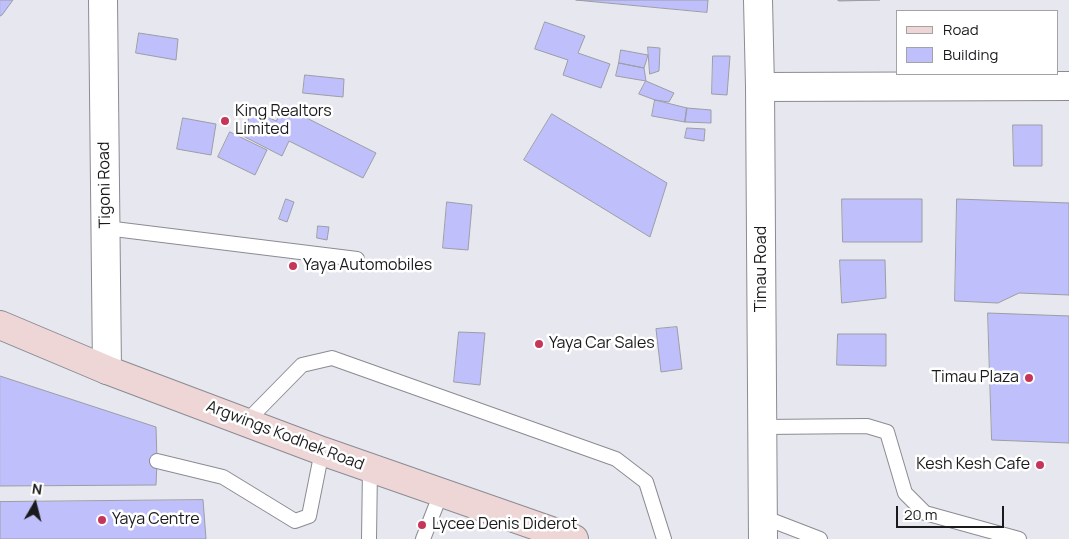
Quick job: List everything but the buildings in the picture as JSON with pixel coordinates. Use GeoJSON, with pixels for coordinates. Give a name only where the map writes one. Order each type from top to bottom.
{"type":"FeatureCollection","features":[{"type":"Feature","properties":{"kind":"main road","name":"Argwings Kodhek Road"},"geometry":{"type":"LineString","coordinates":[[0,325],[107,370],[322,451],[574,539]]}},
{"type":"Feature","properties":{"kind":"street","name":"Tigoni Road"},"geometry":{"type":"LineString","coordinates":[[103,0],[107,370]]}},
{"type":"Feature","properties":{"kind":"street","name":"Timau Road"},"geometry":{"type":"LineString","coordinates":[[758,0],[763,528]]}},
{"type":"Feature","properties":{"kind":"street"},"geometry":{"type":"LineString","coordinates":[[760,87],[1069,86]]}},
{"type":"Feature","properties":{"kind":"lane"},"geometry":{"type":"LineString","coordinates":[[106,228],[357,259]]}},
{"type":"Feature","properties":{"kind":"lane"},"geometry":{"type":"LineString","coordinates":[[246,422],[302,365],[332,358],[616,459],[646,482],[664,539]]}},
{"type":"Feature","properties":{"kind":"lane"},"geometry":{"type":"LineString","coordinates":[[763,427],[867,426],[887,432],[905,493],[925,513],[1019,539]]}},
{"type":"Feature","properties":{"kind":"lane"},"geometry":{"type":"LineString","coordinates":[[157,461],[222,477],[295,521],[309,516],[322,451]]}},
{"type":"Feature","properties":{"kind":"lane"},"geometry":{"type":"LineString","coordinates":[[369,539],[370,468]]}},
{"type":"Feature","properties":{"kind":"lane"},"geometry":{"type":"LineString","coordinates":[[423,539],[442,493]]}},
{"type":"Feature","properties":{"kind":"lane"},"geometry":{"type":"LineString","coordinates":[[763,528],[820,539]]}},
{"type":"Feature","properties":{"kind":"place","name":"King Realtors Limited"},"geometry":{"type":"Point","coordinates":[225,121]}},
{"type":"Feature","properties":{"kind":"place","name":"Yaya Automobiles"},"geometry":{"type":"Point","coordinates":[293,266]}},
{"type":"Feature","properties":{"kind":"place","name":"Yaya Car Sales"},"geometry":{"type":"Point","coordinates":[539,344]}},
{"type":"Feature","properties":{"kind":"place","name":"Timau Plaza"},"geometry":{"type":"Point","coordinates":[1029,378]}},
{"type":"Feature","properties":{"kind":"place","name":"Kesh Kesh Cafe"},"geometry":{"type":"Point","coordinates":[1040,465]}},
{"type":"Feature","properties":{"kind":"place","name":"Yaya Centre"},"geometry":{"type":"Point","coordinates":[102,520]}},
{"type":"Feature","properties":{"kind":"place","name":"Lycee Denis Diderot"},"geometry":{"type":"Point","coordinates":[422,525]}}]}
